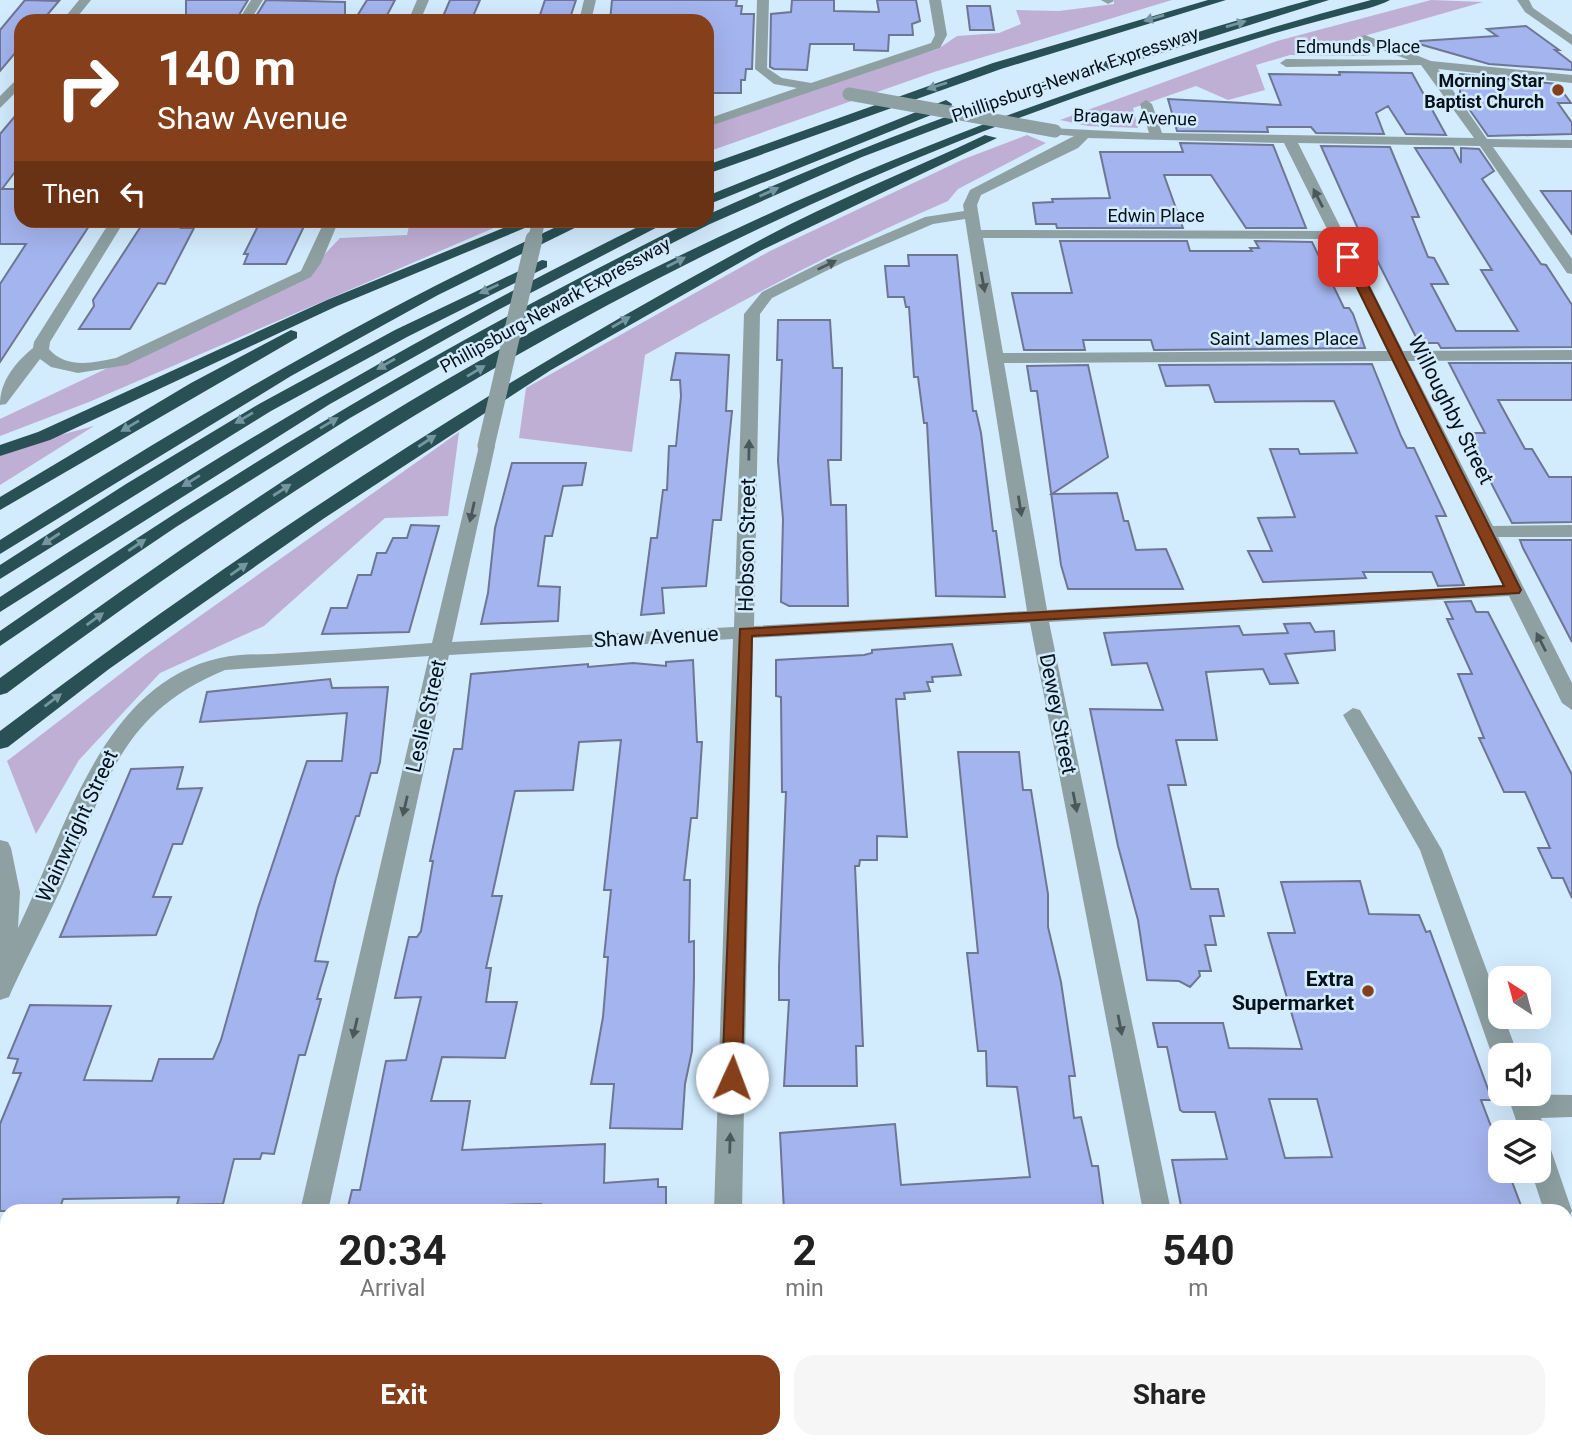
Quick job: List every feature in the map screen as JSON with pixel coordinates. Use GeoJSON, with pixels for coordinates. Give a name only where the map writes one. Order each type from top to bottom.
{"type":"FeatureCollection","features":[{"type":"Feature","properties":{"kind":"highway","name":"Phillipsburg-Newark Expressway"},"geometry":{"type":"LineString","coordinates":[[714,167],[986,70],[1220,0]]}},
{"type":"Feature","properties":{"kind":"highway","name":"Phillipsburg-Newark Expressway"},"geometry":{"type":"LineString","coordinates":[[1055,66],[1279,0]]}},
{"type":"Feature","properties":{"kind":"highway","name":"Phillipsburg-Newark Expressway"},"geometry":{"type":"LineString","coordinates":[[714,217],[850,157],[1004,98],[1151,49],[1323,0]]}},
{"type":"Feature","properties":{"kind":"highway","name":"Phillipsburg-Newark Expressway"},"geometry":{"type":"LineString","coordinates":[[0,688],[185,555],[310,471],[523,343],[638,281],[784,210],[921,151],[1094,87],[1251,37],[1384,0]]}},
{"type":"Feature","properties":{"kind":"highway"},"geometry":{"type":"LineString","coordinates":[[0,743],[102,664],[361,485],[545,366],[680,288],[773,239],[948,157],[1060,110],[1251,37]]}},
{"type":"Feature","properties":{"kind":"highway","name":"Phillipsburg-Newark Expressway"},"geometry":{"type":"LineString","coordinates":[[714,198],[861,136],[958,99]]}},
{"type":"Feature","properties":{"kind":"highway"},"geometry":{"type":"LineString","coordinates":[[714,191],[861,136]]}},
{"type":"Feature","properties":{"kind":"highway"},"geometry":{"type":"LineString","coordinates":[[0,451],[44,436],[298,318],[517,228]]}},
{"type":"Feature","properties":{"kind":"highway"},"geometry":{"type":"LineString","coordinates":[[0,548],[173,438],[290,370],[445,287],[567,228]]}},
{"type":"Feature","properties":{"kind":"highway"},"geometry":{"type":"LineString","coordinates":[[0,573],[191,450],[335,366],[452,306],[623,228]]}},
{"type":"Feature","properties":{"kind":"highway","name":"Phillipsburg-Newark Expressway"},"geometry":{"type":"LineString","coordinates":[[0,606],[178,489],[360,379],[524,289],[648,228]]}},
{"type":"Feature","properties":{"kind":"highway","name":"Phillipsburg-Newark Expressway"},"geometry":{"type":"LineString","coordinates":[[0,640],[173,521],[357,406],[574,285],[691,228]]}},
{"type":"Feature","properties":{"kind":"highway"},"geometry":{"type":"LineString","coordinates":[[0,505],[279,341],[472,245]]}},
{"type":"Feature","properties":{"kind":"street"},"geometry":{"type":"LineString","coordinates":[[74,14],[85,0]]}},
{"type":"Feature","properties":{"kind":"street"},"geometry":{"type":"LineString","coordinates":[[763,0],[761,69],[778,81],[812,87],[939,43],[941,35],[935,0]]}},
{"type":"Feature","properties":{"kind":"street"},"geometry":{"type":"LineString","coordinates":[[1523,0],[1529,10],[1572,41]]}},
{"type":"Feature","properties":{"kind":"street"},"geometry":{"type":"LineString","coordinates":[[1365,39],[1429,64],[1572,79]]}},
{"type":"Feature","properties":{"kind":"street","name":"Edmunds Place"},"geometry":{"type":"LineString","coordinates":[[1286,63],[1429,64]]}},
{"type":"Feature","properties":{"kind":"street"},"geometry":{"type":"LineString","coordinates":[[1429,64],[1572,270]]}},
{"type":"Feature","properties":{"kind":"street"},"geometry":{"type":"LineString","coordinates":[[0,104],[14,87]]}},
{"type":"Feature","properties":{"kind":"street","name":"Bragaw Avenue"},"geometry":{"type":"LineString","coordinates":[[714,121],[812,87],[1084,134],[1572,144]]}},
{"type":"Feature","properties":{"kind":"street"},"geometry":{"type":"LineString","coordinates":[[1146,104],[1157,136]]}},
{"type":"Feature","properties":{"kind":"street"},"geometry":{"type":"LineString","coordinates":[[973,224],[970,201],[975,193],[1073,145],[1084,134]]}},
{"type":"Feature","properties":{"kind":"street","name":"Willoughby Street"},"geometry":{"type":"LineString","coordinates":[[1289,139],[1572,703]]}},
{"type":"Feature","properties":{"kind":"street","name":"Hobson Street"},"geometry":{"type":"LineString","coordinates":[[728,1204],[754,309],[767,295],[850,254],[930,220],[973,224]]}},
{"type":"Feature","properties":{"kind":"street","name":"Edwin Place"},"geometry":{"type":"LineString","coordinates":[[973,224],[1337,235]]}},
{"type":"Feature","properties":{"kind":"street","name":"Dewey Street"},"geometry":{"type":"LineString","coordinates":[[973,224],[1038,616],[1156,1204]]}},
{"type":"Feature","properties":{"kind":"street"},"geometry":{"type":"LineString","coordinates":[[0,400],[41,346],[113,228]]}},
{"type":"Feature","properties":{"kind":"street"},"geometry":{"type":"LineString","coordinates":[[41,346],[55,364],[78,368],[105,366],[135,356],[306,274],[314,264],[329,228]]}},
{"type":"Feature","properties":{"kind":"street","name":"Leslie Street"},"geometry":{"type":"LineString","coordinates":[[316,1204],[536,228]]}},
{"type":"Feature","properties":{"kind":"street","name":"Saint James Place"},"geometry":{"type":"LineString","coordinates":[[996,358],[1572,355]]}},
{"type":"Feature","properties":{"kind":"street"},"geometry":{"type":"LineString","coordinates":[[1487,532],[1572,531]]}},
{"type":"Feature","properties":{"kind":"street","name":"Shaw Avenue"},"geometry":{"type":"LineString","coordinates":[[180,681],[207,669],[241,661],[1513,590]]}},
{"type":"Feature","properties":{"kind":"street","name":"Wainwright Street"},"geometry":{"type":"LineString","coordinates":[[0,987],[59,866],[105,758],[138,715],[180,681]]}},
{"type":"Feature","properties":{"kind":"street"},"geometry":{"type":"LineString","coordinates":[[1353,715],[1431,850],[1502,1043]]}},
{"type":"Feature","properties":{"kind":"street","name":"Wainwright Street"},"geometry":{"type":"LineString","coordinates":[[0,848],[8,915],[0,987]]}},
{"type":"Feature","properties":{"kind":"street"},"geometry":{"type":"LineString","coordinates":[[1526,1111],[1572,1106]]}},
{"type":"Feature","properties":{"kind":"street"},"geometry":{"type":"LineString","coordinates":[[1549,1183],[1556,1204]]}},
{"type":"Feature","properties":{"kind":"shaded area"},"geometry":{"type":"Polygon","coordinates":[[[1114,0],[1172,0],[934,72],[714,150],[714,124],[842,77],[938,49],[957,36],[999,33],[1021,24],[1016,10],[1059,11],[1114,4],[1114,0]]]}},
{"type":"Feature","properties":{"kind":"shaded area"},"geometry":{"type":"Polygon","coordinates":[[[1431,0],[1483,2],[1343,42],[1370,56],[1290,55],[1256,65],[1265,90],[1228,100],[1196,86],[1133,108],[1138,128],[1088,126],[1060,120],[1277,41],[1431,0]]]}},
{"type":"Feature","properties":{"kind":"shaded area"},"geometry":{"type":"Polygon","coordinates":[[[1027,135],[1046,143],[958,189],[948,201],[794,274],[645,355],[632,452],[519,438],[526,388],[770,251],[964,159],[1027,135]]]}},
{"type":"Feature","properties":{"kind":"shaded area"},"geometry":{"type":"Polygon","coordinates":[[[408,228],[494,228],[89,402],[0,436],[0,419],[306,274],[340,238],[407,235],[408,228]]]}},
{"type":"Feature","properties":{"kind":"shaded area"},"geometry":{"type":"Polygon","coordinates":[[[94,426],[0,485],[0,451],[94,426]]]}},
{"type":"Feature","properties":{"kind":"shaded area"},"geometry":{"type":"Polygon","coordinates":[[[459,432],[448,516],[385,518],[264,626],[160,673],[79,760],[36,834],[7,761],[145,655],[459,432]]]}},
{"type":"Feature","properties":{"kind":"building"},"geometry":{"type":"Polygon","coordinates":[[[25,0],[59,1],[48,14],[14,14],[14,54],[0,71],[0,30],[25,0]]]}},
{"type":"Feature","properties":{"kind":"building"},"geometry":{"type":"Polygon","coordinates":[[[186,0],[248,0],[240,14],[186,14],[186,0]]]}},
{"type":"Feature","properties":{"kind":"building"},"geometry":{"type":"Polygon","coordinates":[[[266,0],[345,2],[345,14],[257,14],[266,0]]]}},
{"type":"Feature","properties":{"kind":"building"},"geometry":{"type":"Polygon","coordinates":[[[367,0],[395,0],[388,14],[358,14],[367,0]]]}},
{"type":"Feature","properties":{"kind":"building"},"geometry":{"type":"Polygon","coordinates":[[[450,0],[480,0],[474,14],[444,14],[450,0]]]}},
{"type":"Feature","properties":{"kind":"building"},"geometry":{"type":"Polygon","coordinates":[[[545,0],[576,0],[571,14],[540,14],[545,0]]]}},
{"type":"Feature","properties":{"kind":"building"},"geometry":{"type":"Polygon","coordinates":[[[612,0],[737,0],[736,6],[742,6],[741,14],[754,14],[752,69],[746,69],[745,80],[741,80],[741,93],[714,93],[714,14],[611,14],[612,0]]]}},
{"type":"Feature","properties":{"kind":"building"},"geometry":{"type":"Polygon","coordinates":[[[792,0],[834,0],[834,11],[879,12],[877,0],[916,0],[920,21],[912,24],[913,35],[889,35],[888,51],[854,50],[854,44],[810,44],[807,70],[774,69],[770,67],[771,14],[791,12],[792,0]]]}},
{"type":"Feature","properties":{"kind":"building"},"geometry":{"type":"Polygon","coordinates":[[[967,6],[990,6],[994,30],[970,30],[967,6]]]}},
{"type":"Feature","properties":{"kind":"building"},"geometry":{"type":"Polygon","coordinates":[[[1526,26],[1559,50],[1555,50],[1572,63],[1572,70],[1489,64],[1419,44],[1420,41],[1497,36],[1487,29],[1526,26]]]}},
{"type":"Feature","properties":{"kind":"building"},"geometry":{"type":"Polygon","coordinates":[[[1339,72],[1412,73],[1446,135],[1406,134],[1388,106],[1376,113],[1384,134],[1316,133],[1311,127],[1267,127],[1268,132],[1177,131],[1168,99],[1281,105],[1269,74],[1340,75],[1339,72]]]}},
{"type":"Feature","properties":{"kind":"building"},"geometry":{"type":"Polygon","coordinates":[[[1460,74],[1557,84],[1571,103],[1558,103],[1572,123],[1572,134],[1488,136],[1460,96],[1460,74]]]}},
{"type":"Feature","properties":{"kind":"building"},"geometry":{"type":"Polygon","coordinates":[[[14,117],[14,173],[2,189],[14,189],[14,228],[88,228],[0,362],[0,284],[26,244],[0,244],[0,134],[14,117]]]}},
{"type":"Feature","properties":{"kind":"building"},"geometry":{"type":"Polygon","coordinates":[[[1180,143],[1273,145],[1306,228],[1246,228],[1211,175],[1164,175],[1183,228],[1057,228],[1056,224],[1036,224],[1033,203],[1053,202],[1052,199],[1110,198],[1100,152],[1183,152],[1180,143]]]}},
{"type":"Feature","properties":{"kind":"building"},"geometry":{"type":"Polygon","coordinates":[[[1321,146],[1390,147],[1419,217],[1412,217],[1428,257],[1434,258],[1448,284],[1431,284],[1456,331],[1518,331],[1481,270],[1492,270],[1415,148],[1453,148],[1461,163],[1461,148],[1479,149],[1494,171],[1482,179],[1572,305],[1572,347],[1441,348],[1438,343],[1419,343],[1373,252],[1359,231],[1321,146]]]}},
{"type":"Feature","properties":{"kind":"building"},"geometry":{"type":"Polygon","coordinates":[[[1541,191],[1572,191],[1572,234],[1541,191]]]}},
{"type":"Feature","properties":{"kind":"building"},"geometry":{"type":"Polygon","coordinates":[[[140,228],[194,228],[165,284],[158,283],[130,329],[79,329],[94,306],[93,300],[140,228]]]}},
{"type":"Feature","properties":{"kind":"building"},"geometry":{"type":"Polygon","coordinates":[[[257,228],[303,228],[286,264],[244,264],[248,254],[244,254],[257,228]]]}},
{"type":"Feature","properties":{"kind":"building"},"geometry":{"type":"Polygon","coordinates":[[[1060,241],[1187,241],[1190,251],[1252,251],[1250,248],[1259,248],[1255,241],[1312,242],[1344,308],[1349,308],[1353,314],[1365,348],[1154,350],[1151,340],[1083,340],[1085,350],[1024,350],[1012,293],[1072,293],[1060,241]]]}},
{"type":"Feature","properties":{"kind":"building"},"geometry":{"type":"Polygon","coordinates":[[[908,255],[957,255],[973,411],[976,411],[981,433],[993,531],[996,531],[1005,597],[936,596],[927,423],[924,423],[918,377],[914,377],[909,307],[906,307],[904,297],[888,297],[885,266],[909,266],[908,255]]]}},
{"type":"Feature","properties":{"kind":"building"},"geometry":{"type":"Polygon","coordinates":[[[778,320],[830,320],[833,368],[842,368],[841,460],[828,460],[831,505],[846,505],[848,606],[789,606],[781,602],[783,519],[778,461],[782,360],[777,360],[778,320]]]}},
{"type":"Feature","properties":{"kind":"building"},"geometry":{"type":"Polygon","coordinates":[[[676,353],[729,355],[726,411],[732,411],[721,520],[713,520],[706,586],[662,588],[664,613],[641,615],[651,538],[657,538],[663,490],[667,490],[669,446],[676,446],[680,380],[671,380],[676,353]]]}},
{"type":"Feature","properties":{"kind":"building"},"geometry":{"type":"Polygon","coordinates":[[[1449,363],[1572,363],[1572,400],[1498,400],[1525,449],[1532,449],[1549,477],[1572,477],[1572,522],[1512,523],[1465,433],[1485,433],[1449,363]]]}},
{"type":"Feature","properties":{"kind":"building"},"geometry":{"type":"Polygon","coordinates":[[[1372,364],[1401,436],[1407,448],[1414,448],[1446,516],[1436,516],[1464,585],[1438,586],[1432,572],[1363,572],[1366,578],[1263,582],[1248,551],[1272,551],[1258,518],[1295,517],[1270,449],[1298,449],[1300,454],[1357,453],[1334,401],[1215,402],[1209,385],[1166,386],[1159,365],[1372,364]]]}},
{"type":"Feature","properties":{"kind":"building"},"geometry":{"type":"Polygon","coordinates":[[[1088,365],[1108,457],[1052,494],[1117,493],[1124,521],[1128,521],[1136,550],[1166,549],[1183,589],[1068,589],[1061,565],[1037,391],[1031,391],[1027,366],[1088,365]]]}},
{"type":"Feature","properties":{"kind":"building"},"geometry":{"type":"Polygon","coordinates":[[[512,463],[586,463],[582,485],[563,486],[552,536],[545,536],[538,586],[560,587],[558,621],[481,624],[488,593],[495,528],[512,463]]]}},
{"type":"Feature","properties":{"kind":"building"},"geometry":{"type":"Polygon","coordinates":[[[411,525],[439,526],[409,632],[322,634],[331,608],[347,608],[358,575],[371,575],[377,553],[386,553],[393,538],[407,538],[411,525]]]}},
{"type":"Feature","properties":{"kind":"building"},"geometry":{"type":"Polygon","coordinates":[[[1520,540],[1572,540],[1572,642],[1523,548],[1520,540]]]}},
{"type":"Feature","properties":{"kind":"building"},"geometry":{"type":"Polygon","coordinates":[[[1471,601],[1476,612],[1488,612],[1572,775],[1572,898],[1563,878],[1552,878],[1538,848],[1550,848],[1525,792],[1504,792],[1479,738],[1484,738],[1458,674],[1472,674],[1447,619],[1453,619],[1445,602],[1471,601]]]}},
{"type":"Feature","properties":{"kind":"building"},"geometry":{"type":"Polygon","coordinates":[[[1310,623],[1315,632],[1334,631],[1335,650],[1285,654],[1298,683],[1270,684],[1263,669],[1206,672],[1217,740],[1176,740],[1186,785],[1168,785],[1191,889],[1218,889],[1224,916],[1210,916],[1216,945],[1205,945],[1211,971],[1199,971],[1200,976],[1190,987],[1179,981],[1147,980],[1138,920],[1118,846],[1090,709],[1163,710],[1147,663],[1112,665],[1104,633],[1239,626],[1243,635],[1288,633],[1284,624],[1310,623]]]}},
{"type":"Feature","properties":{"kind":"building"},"geometry":{"type":"Polygon","coordinates":[[[952,644],[961,675],[932,677],[933,682],[927,682],[930,691],[904,693],[905,699],[896,699],[907,837],[877,836],[877,860],[860,860],[859,866],[855,866],[863,1046],[856,1046],[857,1086],[784,1086],[789,1000],[779,1000],[779,966],[786,792],[782,792],[781,697],[776,696],[776,660],[864,655],[872,653],[872,650],[952,644]]]}},
{"type":"Feature","properties":{"kind":"building"},"geometry":{"type":"Polygon","coordinates":[[[693,660],[697,742],[702,742],[697,818],[691,818],[684,880],[690,880],[689,942],[694,941],[694,977],[692,1051],[685,1084],[682,1129],[610,1128],[614,1084],[591,1084],[603,1017],[608,957],[604,957],[611,890],[604,890],[621,740],[579,742],[573,790],[515,791],[492,896],[502,896],[486,968],[491,968],[486,1002],[517,1002],[505,1058],[442,1057],[431,1101],[470,1101],[462,1150],[605,1144],[604,1183],[658,1179],[658,1187],[666,1187],[666,1204],[349,1204],[352,1190],[360,1190],[386,1061],[406,1060],[421,997],[395,998],[409,937],[417,937],[421,931],[433,861],[430,861],[454,749],[462,749],[471,674],[588,664],[588,667],[633,663],[666,666],[666,662],[693,660]]]}},
{"type":"Feature","properties":{"kind":"building"},"geometry":{"type":"Polygon","coordinates":[[[330,679],[332,688],[388,687],[380,762],[377,773],[371,773],[359,816],[356,816],[336,878],[315,961],[328,962],[317,999],[321,999],[305,1055],[299,1055],[274,1154],[262,1153],[260,1159],[234,1159],[223,1204],[177,1204],[179,1197],[63,1199],[61,1204],[0,1204],[0,1124],[21,1073],[13,1073],[18,1059],[8,1058],[30,1005],[111,1006],[84,1080],[152,1081],[159,1059],[213,1059],[221,1040],[258,908],[307,761],[342,761],[347,713],[200,722],[207,692],[330,679]]]}},
{"type":"Feature","properties":{"kind":"building"},"geometry":{"type":"Polygon","coordinates":[[[958,752],[1019,752],[1023,790],[1031,790],[1048,894],[1048,927],[1061,982],[1075,1076],[1069,1076],[1074,1118],[1081,1117],[1092,1166],[1098,1166],[1103,1204],[784,1204],[780,1133],[895,1124],[901,1185],[1030,1177],[1017,1087],[987,1086],[986,1051],[978,1051],[967,953],[978,953],[958,752]]]}},
{"type":"Feature","properties":{"kind":"building"},"geometry":{"type":"Polygon","coordinates":[[[183,767],[177,789],[202,788],[182,844],[173,844],[153,897],[171,897],[156,935],[60,937],[131,769],[183,767]]]}},
{"type":"Feature","properties":{"kind":"building","name":"Extra Supermarket"},"geometry":{"type":"Polygon","coordinates":[[[1360,881],[1369,914],[1419,915],[1426,932],[1430,931],[1488,1089],[1488,1100],[1481,1100],[1489,1120],[1488,1183],[1512,1183],[1520,1204],[1181,1204],[1172,1160],[1227,1159],[1215,1112],[1180,1110],[1167,1047],[1158,1047],[1153,1023],[1223,1023],[1229,1048],[1302,1049],[1268,933],[1295,933],[1281,882],[1360,881]],[[1269,1099],[1285,1158],[1332,1157],[1317,1099],[1269,1099]]]}},
{"type":"Feature","properties":{"kind":"place","name":"Morning Star Baptist Church"},"geometry":{"type":"Point","coordinates":[1558,90]}},
{"type":"Feature","properties":{"kind":"place","name":"Extra Supermarket"},"geometry":{"type":"Point","coordinates":[1368,991]}},
{"type":"Feature","properties":{"kind":"route"},"geometry":{"type":"LineString","coordinates":[[732,1078],[745,632],[1513,590],[1487,532],[1348,257]]}}]}
